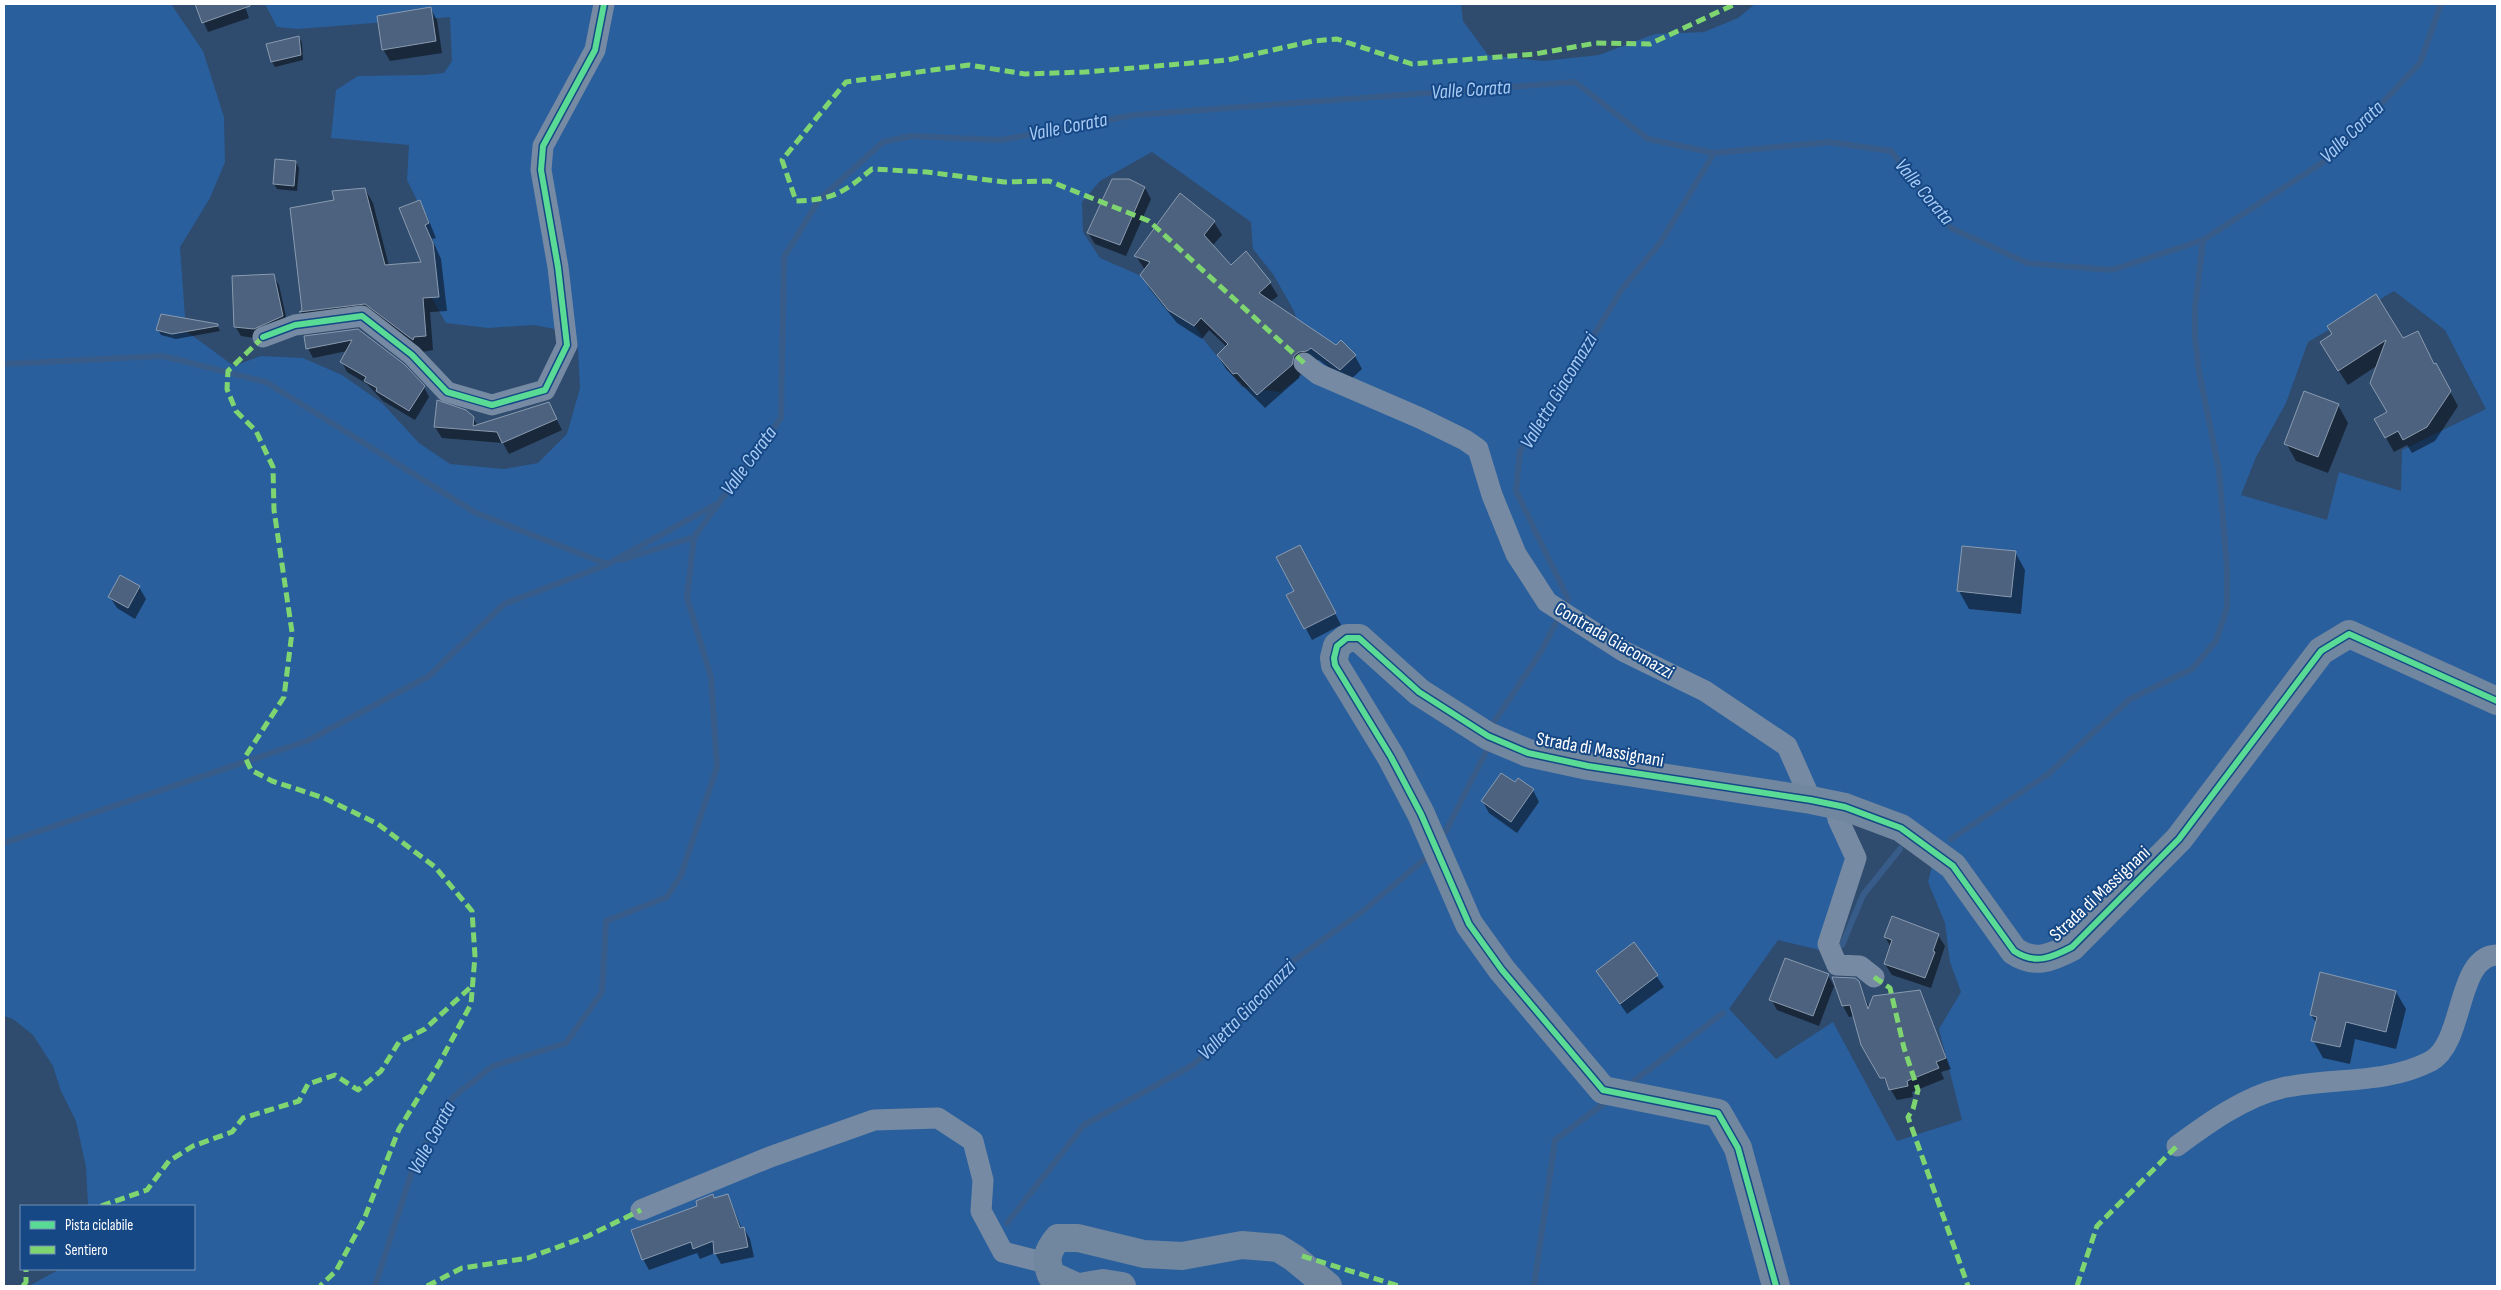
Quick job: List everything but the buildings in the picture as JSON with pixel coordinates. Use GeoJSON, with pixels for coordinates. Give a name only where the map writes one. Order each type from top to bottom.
{"type":"FeatureCollection","features":[{"type":"Feature","properties":{"kind":"street"},"geometry":{"type":"LineString","coordinates":[[264,337],[295,325],[362,316],[412,355],[446,392],[492,405],[545,390],[567,345],[558,267],[541,170],[543,146],[595,50],[604,4]]}},
{"type":"Feature","properties":{"kind":"street","name":"Contrada Giacomazzi"},"geometry":{"type":"LineString","coordinates":[[1304,363],[1318,374],[1420,418],[1465,440],[1478,449],[1492,495],[1516,554],[1546,602],[1623,650],[1706,691],[1786,746],[1823,802],[1838,819],[1856,858],[1828,944],[1837,965],[1860,966],[1874,978]]}},
{"type":"Feature","properties":{"kind":"street","name":"Strada di Massignani"},"geometry":{"type":"LineString","coordinates":[[1776,1286],[1738,1148],[1718,1113],[1604,1090],[1502,970],[1470,924],[1420,814],[1391,757],[1335,665],[1334,652],[1337,646],[1347,638],[1359,638],[1419,692],[1488,736],[1528,753],[1588,766],[1823,802],[1901,828],[1953,866],[2014,951],[2026,958],[2052,958],[2072,947],[2179,839],[2322,651],[2348,634],[2497,702]]}},
{"type":"Feature","properties":{"kind":"street"},"geometry":{"type":"LineString","coordinates":[[2177,1146],[2207,1124],[2251,1099],[2281,1088],[2373,1078],[2408,1070],[2432,1060],[2448,1043],[2474,967],[2488,955],[2497,955]]}},
{"type":"Feature","properties":{"kind":"street"},"geometry":{"type":"LineString","coordinates":[[641,1210],[770,1157],[874,1120],[938,1118],[973,1141],[983,1180],[981,1211],[1003,1252],[1047,1256]]}},
{"type":"Feature","properties":{"kind":"street"},"geometry":{"type":"LineString","coordinates":[[1076,1286],[1051,1275],[1047,1256],[1058,1238],[1078,1238],[1144,1254],[1182,1256],[1242,1245],[1278,1248],[1294,1258],[1328,1286]]}},
{"type":"Feature","properties":{"kind":"street"},"geometry":{"type":"LineString","coordinates":[[1085,1286],[1103,1283],[1122,1286]]}},
{"type":"Feature","properties":{"kind":"shaded area"},"geometry":{"type":"Polygon","coordinates":[[[4,4],[171,4],[203,51],[224,117],[225,162],[210,198],[180,247],[186,331],[234,366],[261,356],[303,358],[342,375],[382,403],[419,443],[450,464],[504,469],[538,463],[567,434],[580,388],[578,349],[565,331],[534,325],[488,328],[446,323],[429,293],[431,270],[416,198],[407,180],[409,145],[331,138],[336,90],[358,76],[444,73],[452,61],[450,17],[298,29],[277,27],[265,4],[1461,4],[1463,21],[1488,55],[1543,61],[1599,55],[1655,34],[1704,32],[1738,18],[1755,4],[2497,4],[2497,1286],[29,1286],[58,1270],[195,1270],[195,1205],[88,1205],[86,1167],[76,1121],[61,1091],[53,1066],[33,1035],[13,1019],[4,1016],[4,4]],[[1152,152],[1100,181],[1082,202],[1083,232],[1100,258],[1139,275],[1179,299],[1204,340],[1242,387],[1280,392],[1312,367],[1294,311],[1273,274],[1253,249],[1251,222],[1152,152]],[[2394,291],[2308,342],[2286,403],[2256,457],[2241,495],[2327,520],[2339,472],[2401,491],[2402,450],[2486,409],[2445,330],[2394,291]],[[1850,809],[1858,874],[1832,953],[1778,940],[1729,1009],[1776,1059],[1833,1022],[1897,1141],[1962,1120],[1939,1029],[1961,992],[1950,962],[1945,923],[1928,882],[1932,866],[1850,809]]]}},
{"type":"Feature","properties":{"kind":"waterway","name":"Valle Corata"},"geometry":{"type":"LineString","coordinates":[[375,1286],[415,1162],[453,1097],[493,1066],[566,1043],[602,992],[606,921],[667,897],[681,875],[717,767],[711,677],[687,598],[694,537],[781,418],[784,257],[819,200],[883,142],[911,136],[1001,140],[1134,115],[1575,82],[1648,139],[1714,153],[1829,142],[1891,151],[1951,228],[2027,263],[2112,270],[2203,240],[2331,157],[2420,63],[2441,4]]}},
{"type":"Feature","properties":{"kind":"waterway","name":"Valletta Giacomazzi"},"geometry":{"type":"LineString","coordinates":[[1494,722],[1542,650],[1568,599],[1516,491],[1520,451],[1539,425],[1622,289],[1660,243],[1714,153]]}},
{"type":"Feature","properties":{"kind":"waterway"},"geometry":{"type":"LineString","coordinates":[[1951,839],[2047,775],[2130,699],[2192,669],[2216,641],[2227,608],[2227,569],[2219,470],[2199,372],[2195,337],[2195,308],[2203,240]]}},
{"type":"Feature","properties":{"kind":"waterway"},"geometry":{"type":"LineString","coordinates":[[4,364],[163,356],[266,382],[476,513],[607,564]]}},
{"type":"Feature","properties":{"kind":"waterway"},"geometry":{"type":"LineString","coordinates":[[4,843],[307,741],[429,676],[504,604],[606,565],[715,505]]}},
{"type":"Feature","properties":{"kind":"waterway"},"geometry":{"type":"LineString","coordinates":[[621,560],[694,537]]}},
{"type":"Feature","properties":{"kind":"waterway","name":"Valletta Giacomazzi"},"geometry":{"type":"LineString","coordinates":[[1445,833],[1486,752]]}},
{"type":"Feature","properties":{"kind":"waterway"},"geometry":{"type":"LineString","coordinates":[[1842,945],[1863,895],[1900,849]]}},
{"type":"Feature","properties":{"kind":"waterway","name":"Valletta Giacomazzi"},"geometry":{"type":"LineString","coordinates":[[1007,1223],[1084,1125],[1193,1065],[1236,1026],[1283,968],[1363,911],[1427,857]]}},
{"type":"Feature","properties":{"kind":"waterway"},"geometry":{"type":"LineString","coordinates":[[1626,1087],[1723,1013]]}},
{"type":"Feature","properties":{"kind":"waterway"},"geometry":{"type":"LineString","coordinates":[[1534,1286],[1555,1140],[1610,1099]]}},
{"type":"Feature","properties":{"kind":"marked path"},"geometry":{"type":"LineString","coordinates":[[1304,363],[1149,221],[1049,181],[1004,182],[927,172],[872,169],[854,184],[838,193],[820,199],[796,201],[782,160],[846,82],[969,65],[1025,74],[1085,72],[1228,60],[1313,41],[1337,39],[1412,64],[1535,54],[1596,43],[1650,44],[1735,4]]}},
{"type":"Feature","properties":{"kind":"marked path"},"geometry":{"type":"LineString","coordinates":[[263,337],[228,371],[227,389],[236,411],[256,431],[273,467],[274,510],[292,632],[284,697],[245,757],[251,770],[272,781],[324,798],[378,824],[435,867],[472,911],[475,956],[471,1004],[439,1064],[399,1129],[365,1217],[336,1271],[320,1286]]}},
{"type":"Feature","properties":{"kind":"marked path"},"geometry":{"type":"LineString","coordinates":[[1874,977],[1890,988],[1904,1048],[1918,1090],[1913,1109],[1908,1117],[1968,1286]]}},
{"type":"Feature","properties":{"kind":"marked path"},"geometry":{"type":"LineString","coordinates":[[104,1205],[147,1190],[169,1161],[193,1146],[232,1132],[243,1118],[299,1101],[308,1084],[335,1075],[358,1090],[381,1071],[399,1042],[425,1029],[473,985]]}},
{"type":"Feature","properties":{"kind":"marked path"},"geometry":{"type":"LineString","coordinates":[[2077,1286],[2097,1226],[2177,1146]]}},
{"type":"Feature","properties":{"kind":"marked path"},"geometry":{"type":"LineString","coordinates":[[427,1286],[462,1268],[528,1258],[588,1236],[641,1210]]}},
{"type":"Feature","properties":{"kind":"marked path"},"geometry":{"type":"LineString","coordinates":[[1302,1256],[1399,1286]]}},
{"type":"Feature","properties":{"kind":"marked path"},"geometry":{"type":"LineString","coordinates":[[23,1286],[26,1282],[26,1270]]}},
{"type":"Feature","properties":{"kind":"cycle path"},"geometry":{"type":"LineString","coordinates":[[263,337],[295,325],[362,316],[412,355],[447,392],[492,405],[545,390],[567,345],[558,267],[541,170],[543,146],[595,50],[604,4]]}},
{"type":"Feature","properties":{"kind":"cycle path"},"geometry":{"type":"LineString","coordinates":[[1776,1286],[1738,1148],[1718,1113],[1603,1090],[1502,970],[1469,924],[1421,814],[1391,757],[1335,665],[1334,658],[1337,646],[1347,638],[1359,638],[1419,692],[1488,736],[1528,753],[1588,766],[1811,800],[1845,807],[1901,828],[1953,866],[2014,951],[2036,959],[2050,957],[2072,947],[2179,839],[2321,651],[2349,634],[2497,701]]}}]}
